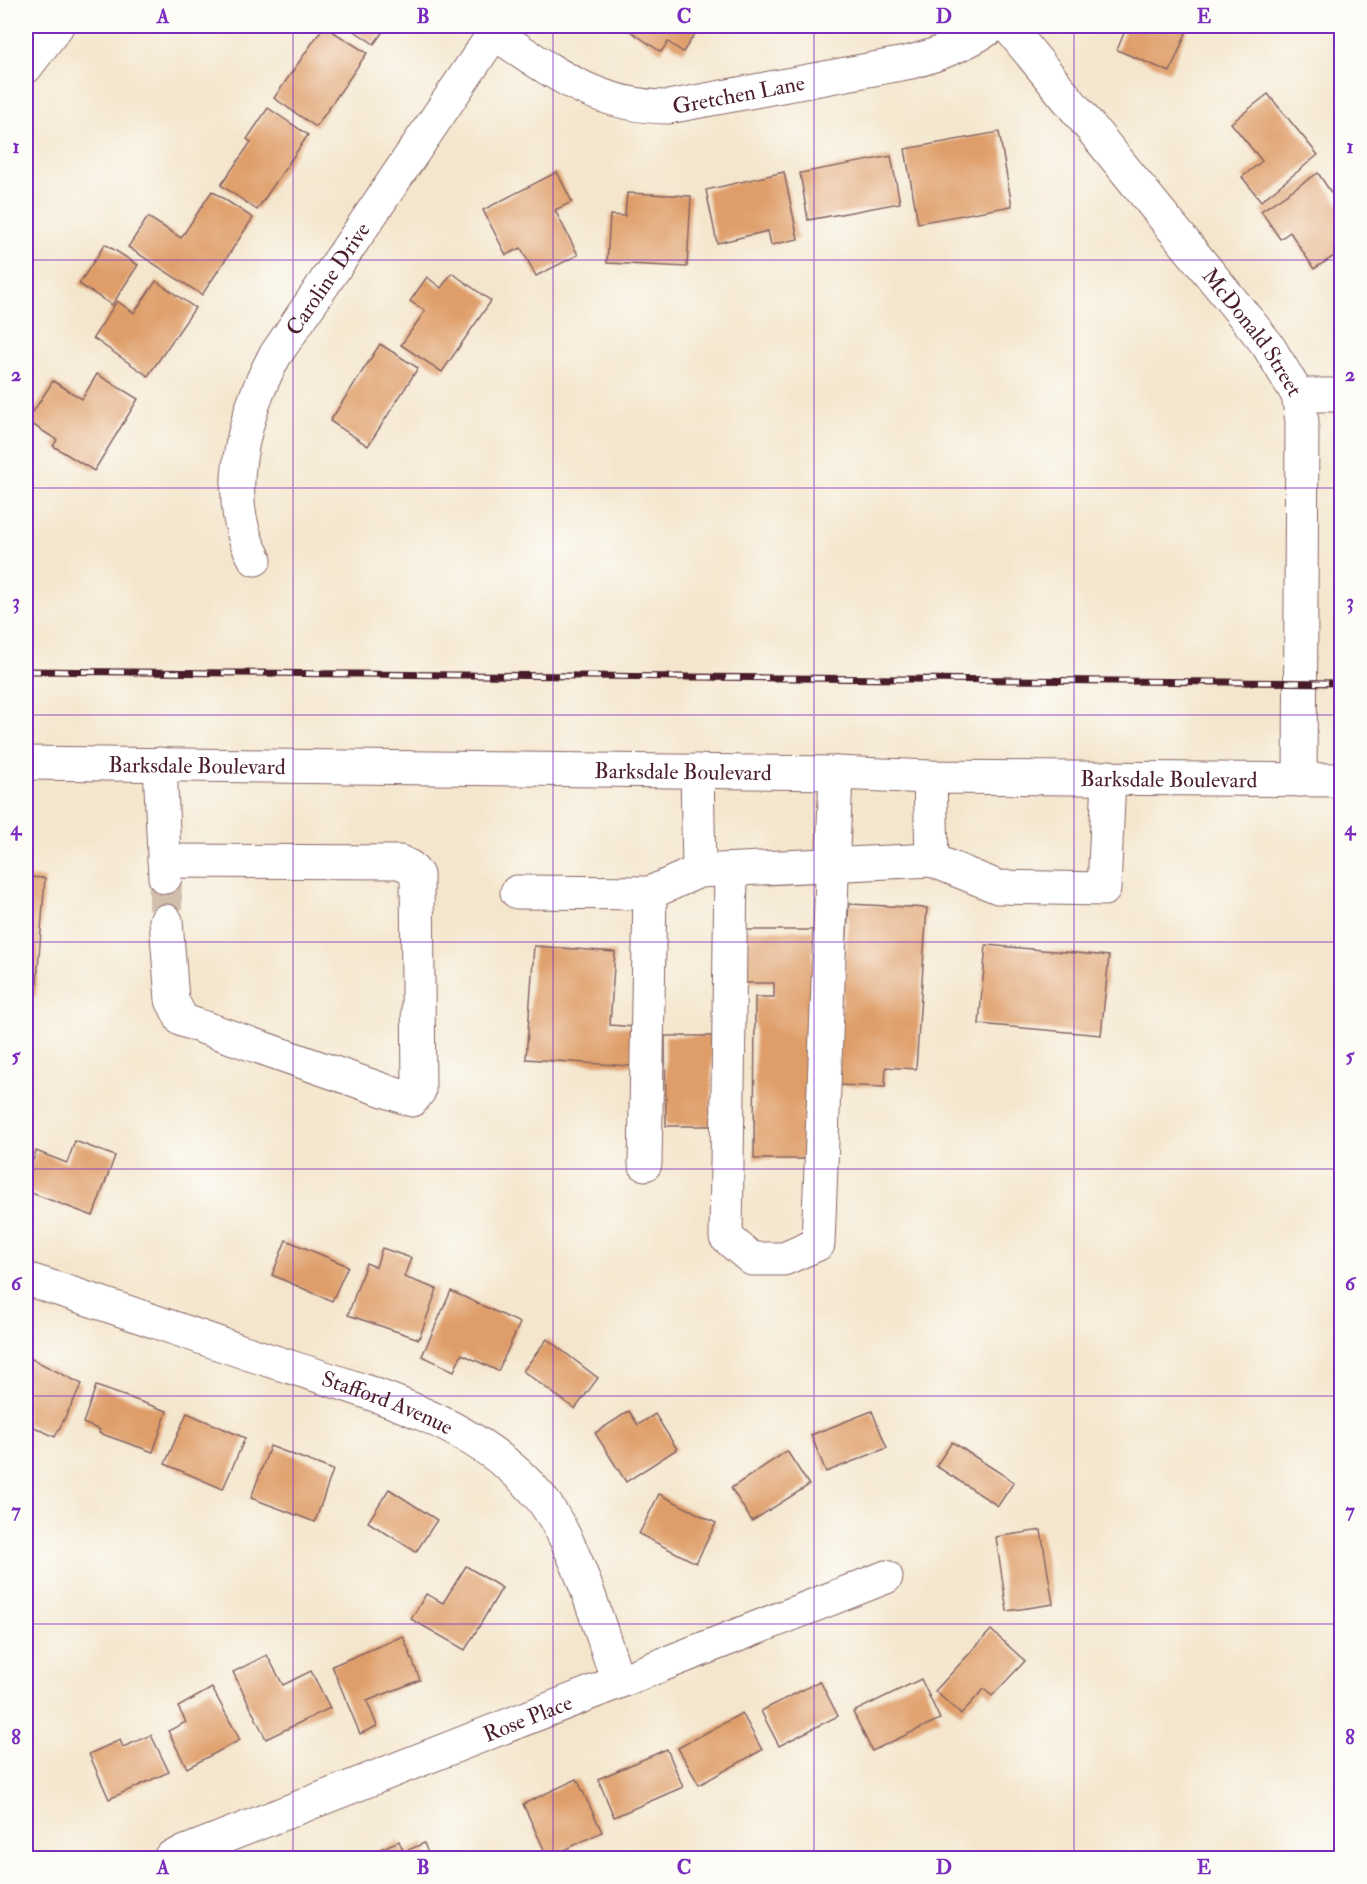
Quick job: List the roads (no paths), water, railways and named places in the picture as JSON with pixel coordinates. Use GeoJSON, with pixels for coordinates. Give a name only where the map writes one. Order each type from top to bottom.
{"type":"FeatureCollection","features":[{"type":"Feature","properties":{"kind":"street"},"geometry":{"type":"LineString","coordinates":[[26,67],[57,26]]}},
{"type":"Feature","properties":{"kind":"street","name":"Gretchen Lane"},"geometry":{"type":"LineString","coordinates":[[496,29],[577,87],[611,100],[643,107],[668,107],[696,104],[911,62],[939,55],[969,41],[993,26]]}},
{"type":"Feature","properties":{"kind":"street","name":"McDonald Street"},"geometry":{"type":"LineString","coordinates":[[1008,26],[1267,344],[1298,395],[1304,453],[1300,780]]}},
{"type":"Feature","properties":{"kind":"street","name":"Caroline Drive"},"geometry":{"type":"LineString","coordinates":[[255,559],[246,544],[238,508],[241,451],[249,413],[261,381],[274,357],[496,29]]}},
{"type":"Feature","properties":{"kind":"street"},"geometry":{"type":"LineString","coordinates":[[1298,395],[1341,395]]}},
{"type":"Feature","properties":{"kind":"street","name":"Barksdale Boulevard"},"geometry":{"type":"LineString","coordinates":[[26,763],[836,773],[930,777],[1341,780]]}},
{"type":"Feature","properties":{"kind":"street"},"geometry":{"type":"LineString","coordinates":[[160,764],[164,869],[400,862],[410,867],[417,875],[419,1091],[412,1100],[182,1020],[172,1000],[166,921]]}},
{"type":"Feature","properties":{"kind":"street"},"geometry":{"type":"LineString","coordinates":[[697,771],[699,871]]}},
{"type":"Feature","properties":{"kind":"street"},"geometry":{"type":"LineString","coordinates":[[731,870],[726,1237],[752,1259],[784,1259],[818,1244],[836,773]]}},
{"type":"Feature","properties":{"kind":"street"},"geometry":{"type":"LineString","coordinates":[[930,777],[932,860]]}},
{"type":"Feature","properties":{"kind":"street"},"geometry":{"type":"LineString","coordinates":[[517,891],[650,893],[699,871],[932,860],[998,886],[1104,889],[1109,777]]}},
{"type":"Feature","properties":{"kind":"street"},"geometry":{"type":"LineString","coordinates":[[645,1164],[650,893]]}},
{"type":"Feature","properties":{"kind":"street","name":"Stafford Avenue"},"geometry":{"type":"LineString","coordinates":[[26,1279],[412,1409],[480,1443],[520,1475],[541,1499],[562,1534],[582,1579],[618,1681]]}},
{"type":"Feature","properties":{"kind":"street","name":"Rose Place"},"geometry":{"type":"LineString","coordinates":[[170,1858],[886,1576]]}},
{"type":"Feature","properties":{"kind":"tunnel"},"geometry":{"type":"LineString","coordinates":[[165,877],[166,921]]}},
{"type":"Feature","properties":{"kind":"railway"},"geometry":{"type":"LineString","coordinates":[[26,671],[1342,683]]}}]}
